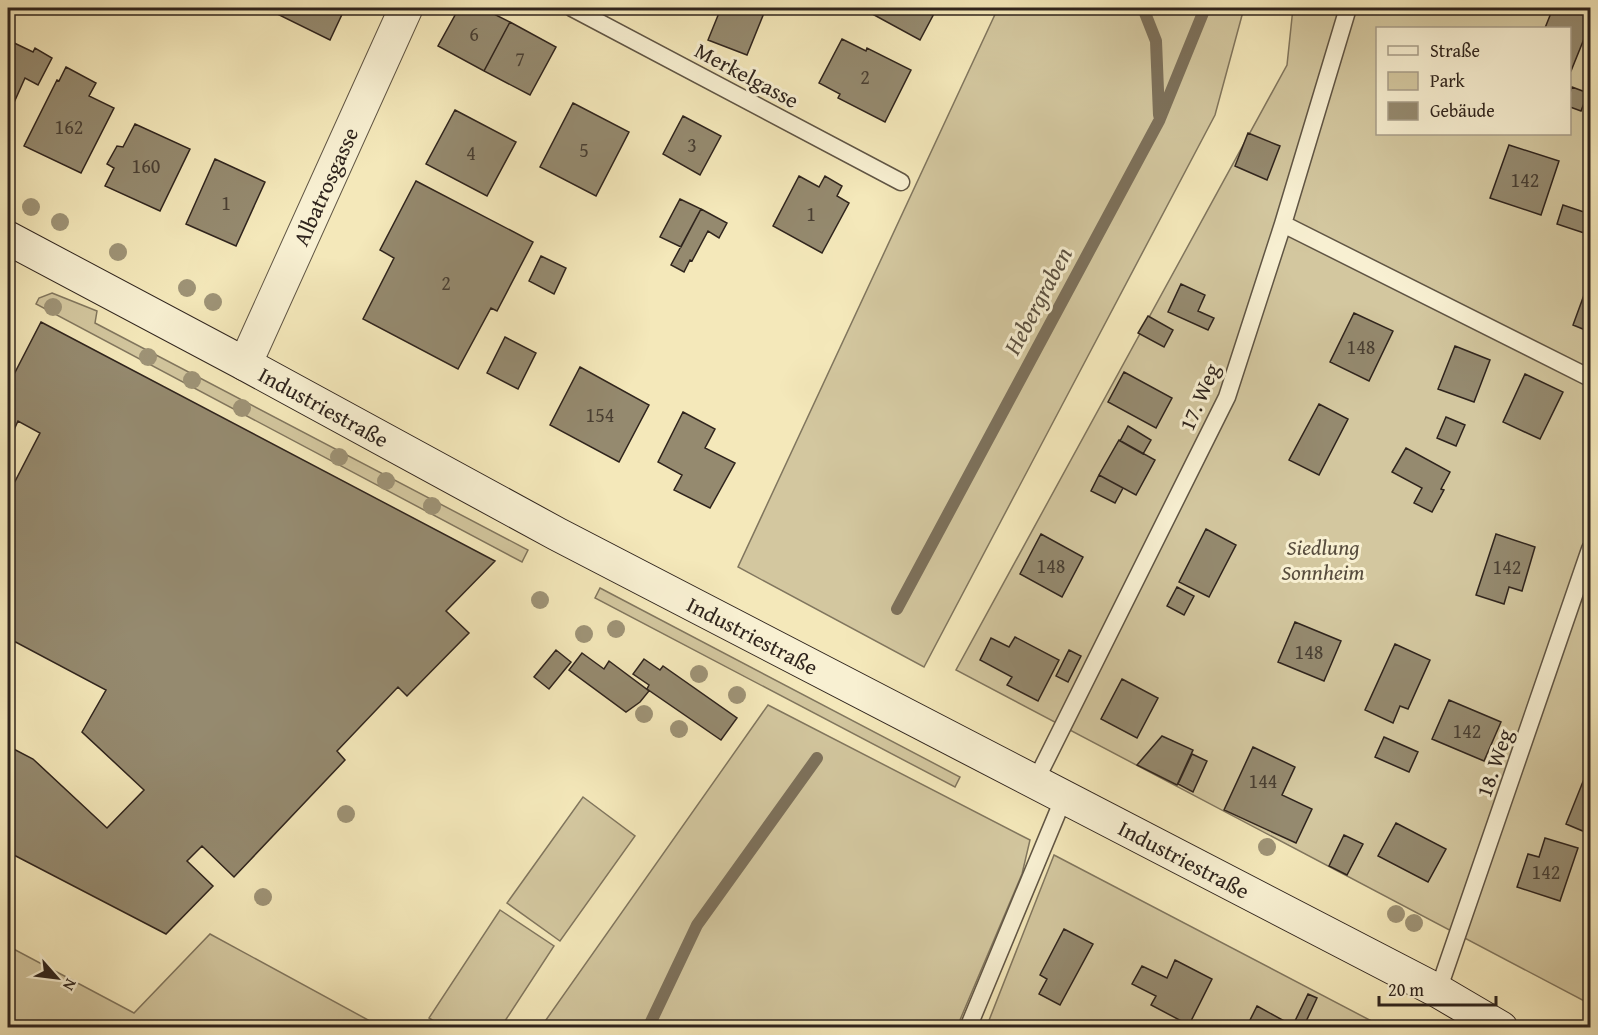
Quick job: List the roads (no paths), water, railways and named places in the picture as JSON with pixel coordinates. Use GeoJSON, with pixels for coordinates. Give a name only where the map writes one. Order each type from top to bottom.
{"type":"FeatureCollection","features":[{"type":"Feature","properties":{"kind":"street","name":"Albatrosgasse"},"geometry":{"type":"LineString","coordinates":[[245,364],[406,8]]}},
{"type":"Feature","properties":{"kind":"street","name":"Industriestraße"},"geometry":{"type":"LineString","coordinates":[[8,238],[567,539],[1438,991],[1501,1028]]}},
{"type":"Feature","properties":{"kind":"lane","name":"Merkelgasse"},"geometry":{"type":"LineString","coordinates":[[572,8],[901,182]]}},
{"type":"Feature","properties":{"kind":"lane","name":"17. Weg"},"geometry":{"type":"LineString","coordinates":[[968,1028],[1050,790],[1227,397],[1283,225],[1348,8]]}},
{"type":"Feature","properties":{"kind":"lane"},"geometry":{"type":"LineString","coordinates":[[1283,225],[1590,378]]}},
{"type":"Feature","properties":{"kind":"lane","name":"18. Weg"},"geometry":{"type":"LineString","coordinates":[[1438,991],[1590,549]]}},
{"type":"Feature","properties":{"kind":"waterway"},"geometry":{"type":"LineString","coordinates":[[1143,8],[1156,41],[1159,115]]}},
{"type":"Feature","properties":{"kind":"waterway","name":"Hebergraben"},"geometry":{"type":"LineString","coordinates":[[897,609],[1159,121],[1205,8]]}},
{"type":"Feature","properties":{"kind":"waterway"},"geometry":{"type":"LineString","coordinates":[[648,1028],[697,925],[817,758]]}},
{"type":"Feature","properties":{"kind":"park label","name":"Siedlung Sonnheim"},"geometry":{"type":"Point","coordinates":[1323,560]}}]}
